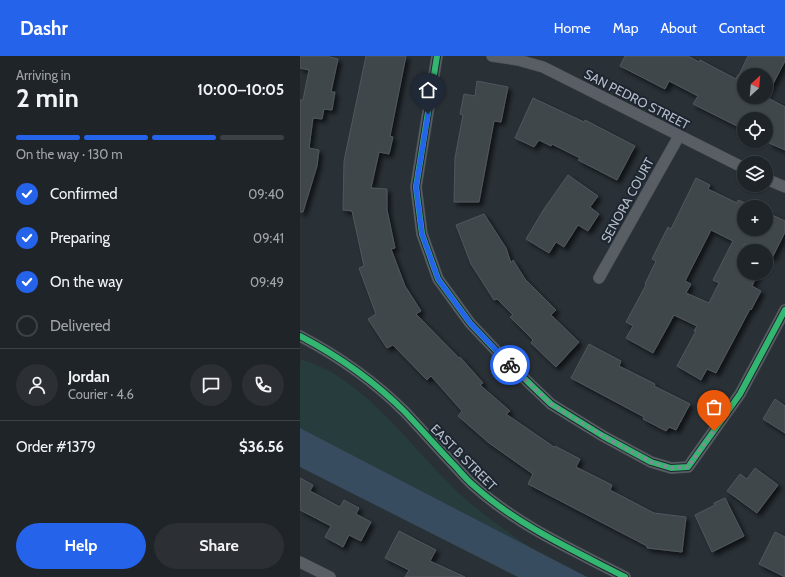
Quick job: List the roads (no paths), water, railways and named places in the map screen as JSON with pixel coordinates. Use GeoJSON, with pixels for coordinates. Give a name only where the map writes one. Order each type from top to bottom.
{"type":"FeatureCollection","features":[{"type":"Feature","properties":{"kind":"street"},"geometry":{"type":"LineString","coordinates":[[437,56],[416,187],[422,234],[438,279],[470,323],[505,360],[551,404],[603,436],[651,462],[671,468],[688,467],[740,394],[785,310]]}},
{"type":"Feature","properties":{"kind":"street","name":"SAN PEDRO STREET"},"geometry":{"type":"LineString","coordinates":[[492,56],[518,60],[543,67],[737,165]]}},
{"type":"Feature","properties":{"kind":"street","name":"SENORA COURT"},"geometry":{"type":"LineString","coordinates":[[599,278],[679,136]]}},
{"type":"Feature","properties":{"kind":"street"},"geometry":{"type":"LineString","coordinates":[[773,182],[785,187]]}},
{"type":"Feature","properties":{"kind":"street","name":"EAST B STREET"},"geometry":{"type":"LineString","coordinates":[[300,336],[356,370],[381,390],[404,412],[472,484],[498,506],[545,535],[625,577]]}},
{"type":"Feature","properties":{"kind":"street"},"geometry":{"type":"LineString","coordinates":[[300,562],[330,577]]}},
{"type":"Feature","properties":{"kind":"water"},"geometry":{"type":"Polygon","coordinates":[[[300,428],[587,577],[518,577],[300,467],[300,428]]]}}]}
